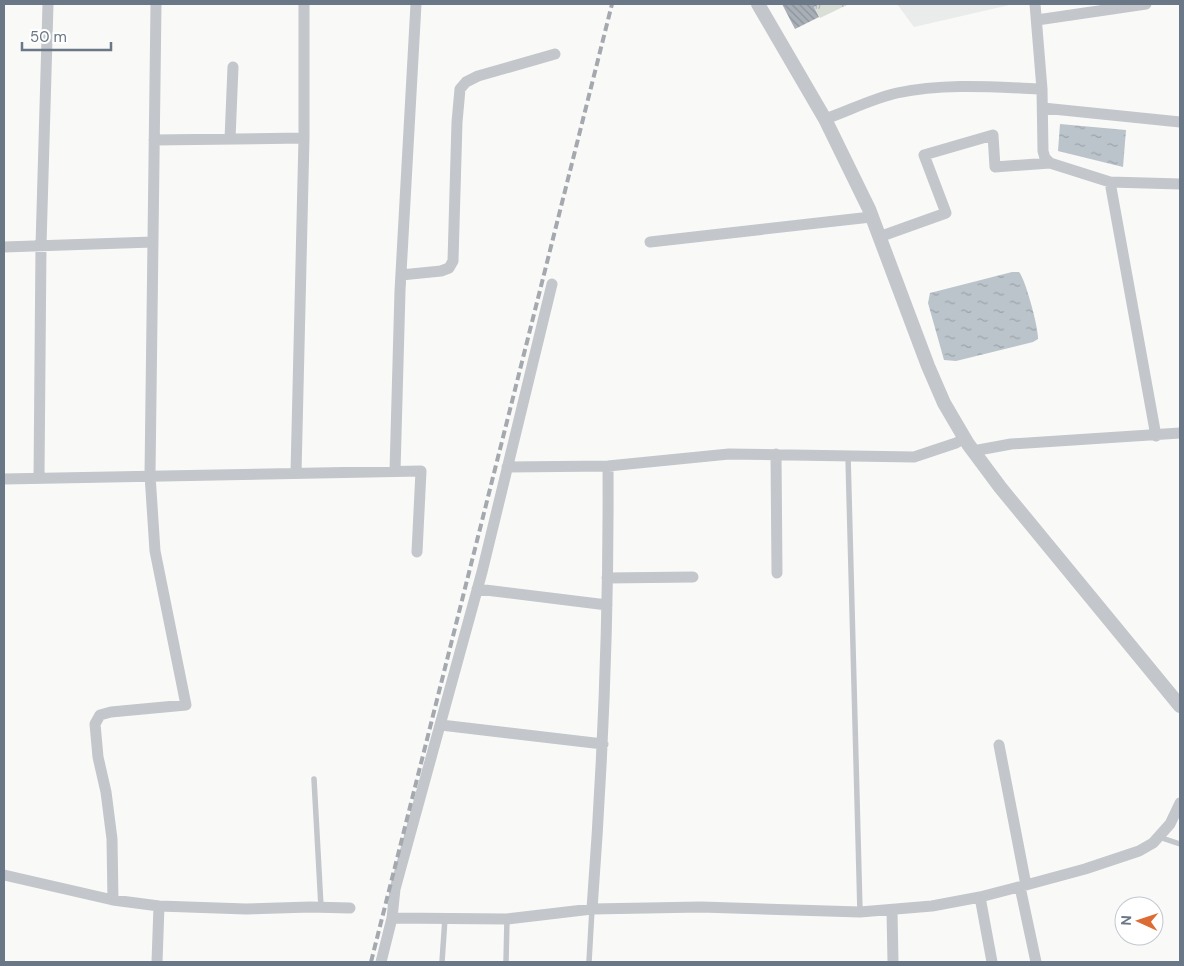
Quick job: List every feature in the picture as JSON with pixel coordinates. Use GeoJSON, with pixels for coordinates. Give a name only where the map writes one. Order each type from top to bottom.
{"type":"FeatureCollection","features":[{"type":"Feature","properties":{"kind":"street"},"geometry":{"type":"LineString","coordinates":[[38,478],[41,245],[48,4]]}},
{"type":"Feature","properties":{"kind":"street"},"geometry":{"type":"LineString","coordinates":[[113,900],[112,839],[106,792],[98,757],[95,724],[100,715],[111,712],[186,705],[155,551],[150,475],[156,4]]}},
{"type":"Feature","properties":{"kind":"street"},"geometry":{"type":"LineString","coordinates":[[296,473],[304,138],[304,4]]}},
{"type":"Feature","properties":{"kind":"street"},"geometry":{"type":"LineString","coordinates":[[395,471],[401,275],[416,4]]}},
{"type":"Feature","properties":{"kind":"street"},"geometry":{"type":"LineString","coordinates":[[758,4],[825,119],[872,217],[928,366],[944,403],[965,438],[1000,487],[1179,702]]}},
{"type":"Feature","properties":{"kind":"street"},"geometry":{"type":"LineString","coordinates":[[1035,4],[1042,89],[1043,151],[1045,158],[1050,163]]}},
{"type":"Feature","properties":{"kind":"street"},"geometry":{"type":"LineString","coordinates":[[1037,20],[1146,4]]}},
{"type":"Feature","properties":{"kind":"street"},"geometry":{"type":"LineString","coordinates":[[401,275],[441,271],[449,268],[453,261],[457,122],[460,89],[466,82],[478,76],[556,54]]}},
{"type":"Feature","properties":{"kind":"street"},"geometry":{"type":"LineString","coordinates":[[230,139],[234,67]]}},
{"type":"Feature","properties":{"kind":"street"},"geometry":{"type":"LineString","coordinates":[[825,119],[895,94],[919,89],[963,86],[1042,89]]}},
{"type":"Feature","properties":{"kind":"street"},"geometry":{"type":"LineString","coordinates":[[1042,108],[1180,122]]}},
{"type":"Feature","properties":{"kind":"street"},"geometry":{"type":"LineString","coordinates":[[879,237],[946,213],[924,155],[993,135],[995,167],[1050,163],[1110,182],[1180,184]]}},
{"type":"Feature","properties":{"kind":"street"},"geometry":{"type":"LineString","coordinates":[[154,140],[304,138]]}},
{"type":"Feature","properties":{"kind":"street"},"geometry":{"type":"LineString","coordinates":[[1110,182],[1156,436]]}},
{"type":"Feature","properties":{"kind":"street"},"geometry":{"type":"LineString","coordinates":[[650,242],[872,217]]}},
{"type":"Feature","properties":{"kind":"street"},"geometry":{"type":"LineString","coordinates":[[4,247],[153,242]]}},
{"type":"Feature","properties":{"kind":"street"},"geometry":{"type":"LineString","coordinates":[[381,962],[392,918],[395,889],[478,589],[552,284]]}},
{"type":"Feature","properties":{"kind":"street"},"geometry":{"type":"LineString","coordinates":[[973,451],[1011,444],[1180,433]]}},
{"type":"Feature","properties":{"kind":"street"},"geometry":{"type":"LineString","coordinates":[[507,467],[608,466],[729,454],[914,457],[956,443],[965,438]]}},
{"type":"Feature","properties":{"kind":"street"},"geometry":{"type":"LineString","coordinates":[[776,454],[777,573]]}},
{"type":"Feature","properties":{"kind":"street"},"geometry":{"type":"LineString","coordinates":[[592,910],[603,744],[608,466]]}},
{"type":"Feature","properties":{"kind":"street"},"geometry":{"type":"LineString","coordinates":[[4,479],[421,471],[417,552]]}},
{"type":"Feature","properties":{"kind":"street"},"geometry":{"type":"LineString","coordinates":[[607,578],[693,577]]}},
{"type":"Feature","properties":{"kind":"street"},"geometry":{"type":"LineString","coordinates":[[478,589],[607,605]]}},
{"type":"Feature","properties":{"kind":"street"},"geometry":{"type":"LineString","coordinates":[[441,725],[603,744]]}},
{"type":"Feature","properties":{"kind":"street"},"geometry":{"type":"LineString","coordinates":[[999,745],[1036,962]]}},
{"type":"Feature","properties":{"kind":"street"},"geometry":{"type":"LineString","coordinates":[[392,918],[507,919],[592,910],[702,907],[860,912],[932,906],[980,897],[1023,886],[1085,869],[1139,851],[1159,837],[1170,824],[1180,803]]}},
{"type":"Feature","properties":{"kind":"street"},"geometry":{"type":"LineString","coordinates":[[4,875],[113,900],[159,906],[246,909],[321,906],[350,908]]}},
{"type":"Feature","properties":{"kind":"street"},"geometry":{"type":"LineString","coordinates":[[980,897],[992,962]]}},
{"type":"Feature","properties":{"kind":"street"},"geometry":{"type":"LineString","coordinates":[[157,962],[159,906]]}},
{"type":"Feature","properties":{"kind":"street"},"geometry":{"type":"LineString","coordinates":[[892,910],[894,962]]}},
{"type":"Feature","properties":{"kind":"lane"},"geometry":{"type":"LineString","coordinates":[[848,456],[860,912]]}},
{"type":"Feature","properties":{"kind":"lane"},"geometry":{"type":"LineString","coordinates":[[314,779],[321,906]]}},
{"type":"Feature","properties":{"kind":"lane"},"geometry":{"type":"LineString","coordinates":[[1159,837],[1180,844]]}},
{"type":"Feature","properties":{"kind":"lane"},"geometry":{"type":"LineString","coordinates":[[589,962],[592,910]]}},
{"type":"Feature","properties":{"kind":"lane"},"geometry":{"type":"LineString","coordinates":[[442,962],[445,918]]}},
{"type":"Feature","properties":{"kind":"lane"},"geometry":{"type":"LineString","coordinates":[[506,962],[507,919]]}},
{"type":"Feature","properties":{"kind":"shaded area"},"geometry":{"type":"Polygon","coordinates":[[[897,4],[1014,4],[914,27],[897,4]]]}},
{"type":"Feature","properties":{"kind":"green space"},"geometry":{"type":"Polygon","coordinates":[[[820,4],[849,4],[820,18],[814,7],[820,4]]]}},
{"type":"Feature","properties":{"kind":"water"},"geometry":{"type":"Polygon","coordinates":[[[1060,124],[1126,130],[1123,167],[1058,151],[1060,124]]]}},
{"type":"Feature","properties":{"kind":"water"},"geometry":{"type":"Polygon","coordinates":[[[1012,272],[1019,272],[1022,276],[1034,315],[1038,339],[1033,342],[956,361],[944,360],[928,303],[930,293],[1012,272]]]}},
{"type":"Feature","properties":{"kind":"building"},"geometry":{"type":"Polygon","coordinates":[[[782,4],[820,4],[814,7],[819,17],[795,29],[782,4]]]}},
{"type":"Feature","properties":{"kind":"railway"},"geometry":{"type":"LineString","coordinates":[[371,962],[612,4]]}}]}
